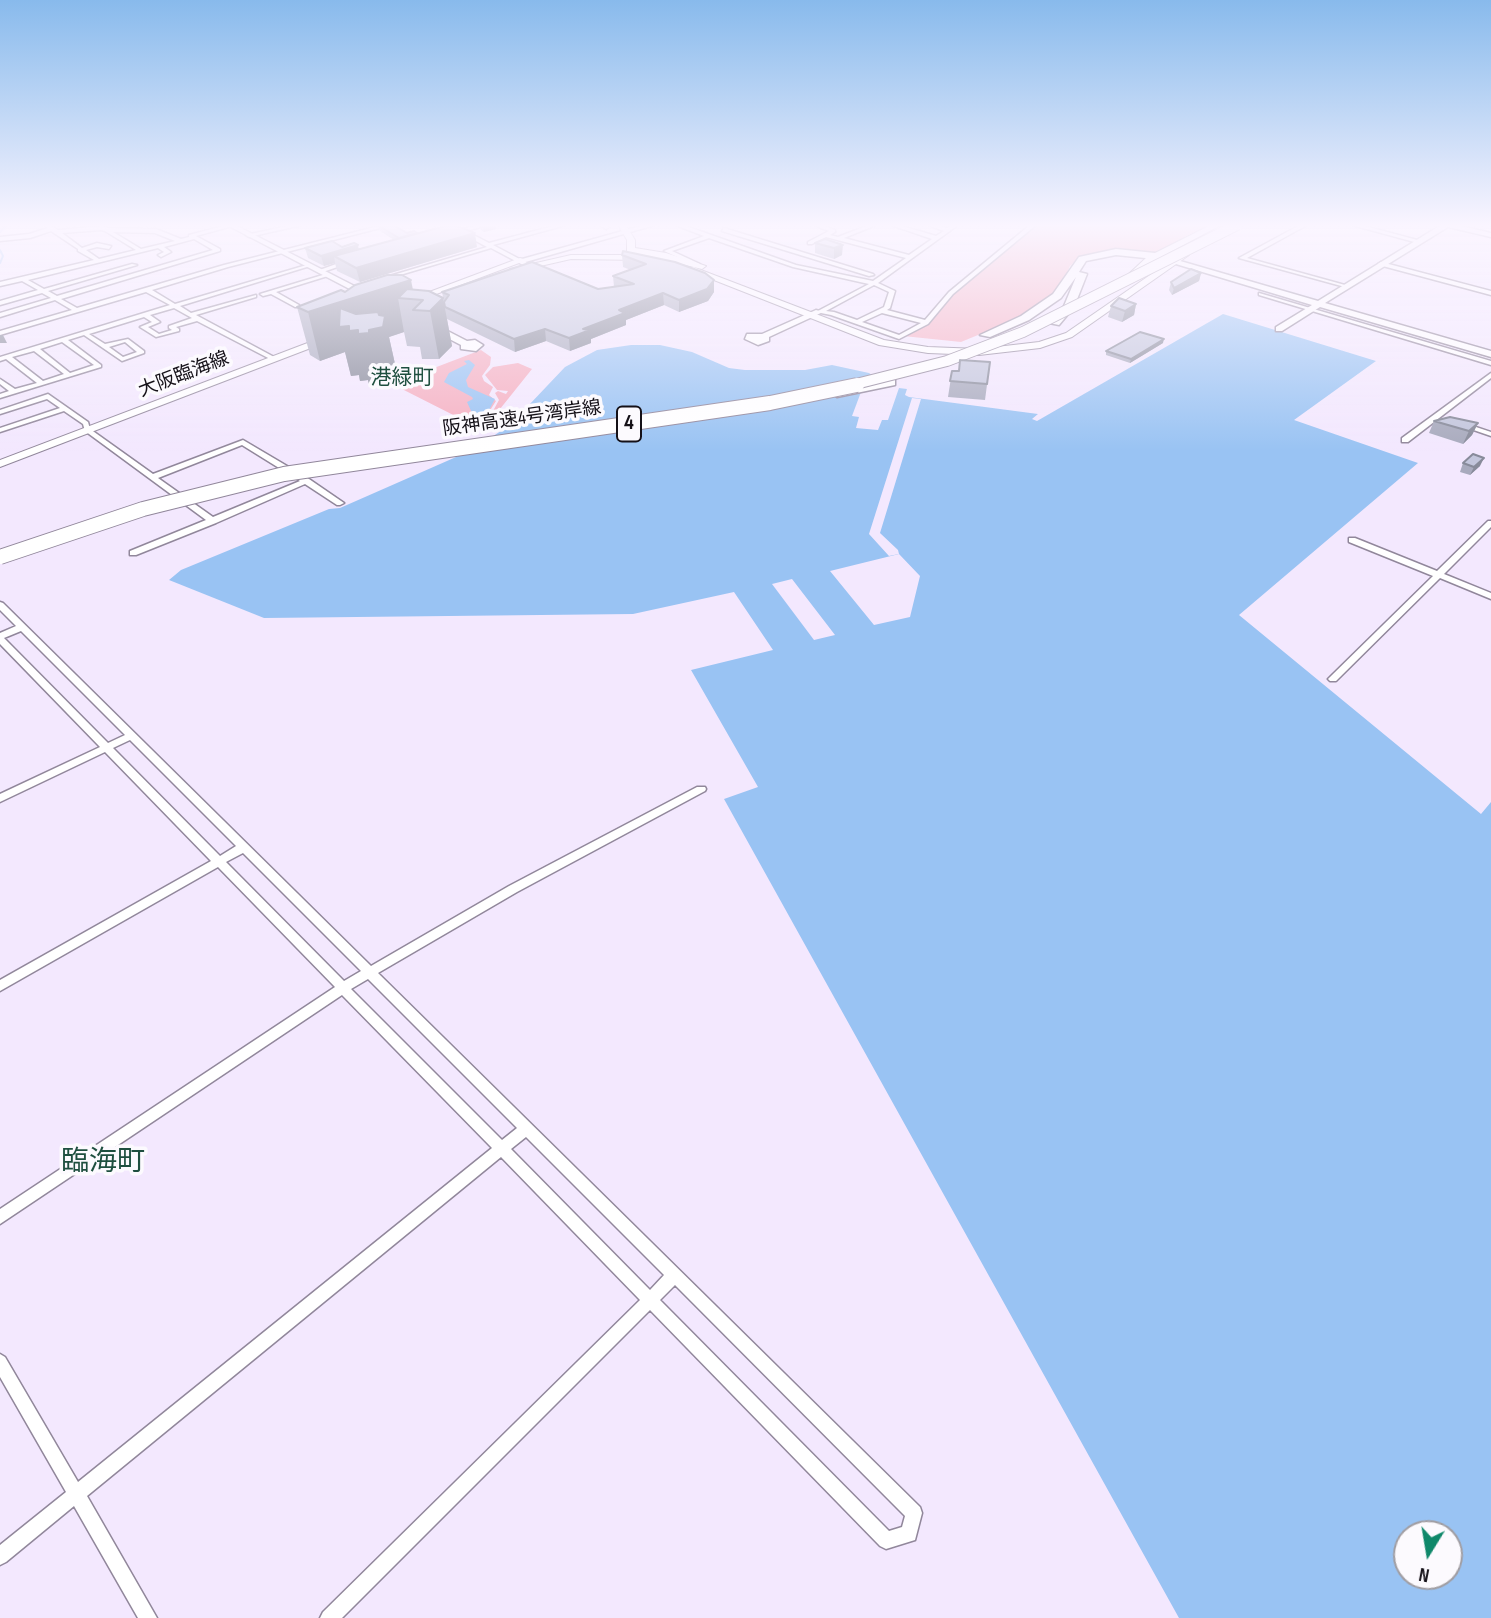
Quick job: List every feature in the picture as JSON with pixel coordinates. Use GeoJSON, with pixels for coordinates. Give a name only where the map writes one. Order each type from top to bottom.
{"type":"FeatureCollection","features":[{"type":"Feature","properties":{"kind":"highway","name":"4"},"geometry":{"type":"LineString","coordinates":[[875,375],[936,355],[1025,318],[1050,301]]}},
{"type":"Feature","properties":{"kind":"highway","name":"阪神高速4号湾岸線"},"geometry":{"type":"LineString","coordinates":[[0,550],[139,502],[251,474],[380,451],[776,396],[875,375],[1004,333],[1070,301]]}},
{"type":"Feature","properties":{"kind":"highway","name":"4"},"geometry":{"type":"LineString","coordinates":[[770,403],[858,389],[925,373],[997,349],[1055,323],[1072,301]]}},
{"type":"Feature","properties":{"kind":"highway","name":"阪神高速4号湾岸線"},"geometry":{"type":"LineString","coordinates":[[0,557],[143,509],[284,474],[770,403],[892,377],[977,350],[1045,322],[1088,301]]}},
{"type":"Feature","properties":{"kind":"main road"},"geometry":{"type":"LineString","coordinates":[[405,306],[420,301]]}},
{"type":"Feature","properties":{"kind":"main road"},"geometry":{"type":"LineString","coordinates":[[781,301],[868,332],[909,343],[985,348],[1046,337],[1063,329],[1102,301]]}},
{"type":"Feature","properties":{"kind":"main road"},"geometry":{"type":"LineString","coordinates":[[815,314],[863,337],[903,347],[958,352],[1019,349],[1053,341],[1081,328],[1119,301]]}},
{"type":"Feature","properties":{"kind":"main road","name":"大阪臨海線"},"geometry":{"type":"LineString","coordinates":[[0,456],[86,427],[335,333]]}},
{"type":"Feature","properties":{"kind":"main road","name":"大阪臨海線"},"geometry":{"type":"LineString","coordinates":[[0,464],[86,427]]}},
{"type":"Feature","properties":{"kind":"street"},"geometry":{"type":"LineString","coordinates":[[0,315],[52,301]]}},
{"type":"Feature","properties":{"kind":"street"},"geometry":{"type":"LineString","coordinates":[[60,301],[76,310]]}},
{"type":"Feature","properties":{"kind":"street"},"geometry":{"type":"LineString","coordinates":[[0,333],[108,301]]}},
{"type":"Feature","properties":{"kind":"street"},"geometry":{"type":"LineString","coordinates":[[166,301],[270,357]]}},
{"type":"Feature","properties":{"kind":"street"},"geometry":{"type":"LineString","coordinates":[[4,358],[189,301]]}},
{"type":"Feature","properties":{"kind":"street"},"geometry":{"type":"LineString","coordinates":[[144,314],[157,322],[143,327],[158,336],[177,330],[171,327],[194,317],[241,301]]}},
{"type":"Feature","properties":{"kind":"street"},"geometry":{"type":"LineString","coordinates":[[287,301],[297,306]]}},
{"type":"Feature","properties":{"kind":"street"},"geometry":{"type":"LineString","coordinates":[[764,336],[840,301]]}},
{"type":"Feature","properties":{"kind":"street"},"geometry":{"type":"LineString","coordinates":[[857,323],[882,312],[890,305],[891,301]]}},
{"type":"Feature","properties":{"kind":"street"},"geometry":{"type":"LineString","coordinates":[[815,314],[832,313],[899,337],[926,323],[945,301]]}},
{"type":"Feature","properties":{"kind":"street"},"geometry":{"type":"LineString","coordinates":[[1287,301],[1491,359]]}},
{"type":"Feature","properties":{"kind":"street"},"geometry":{"type":"LineString","coordinates":[[1291,301],[1491,359]]}},
{"type":"Feature","properties":{"kind":"street"},"geometry":{"type":"LineString","coordinates":[[1279,329],[1322,301]]}},
{"type":"Feature","properties":{"kind":"street"},"geometry":{"type":"LineString","coordinates":[[1312,307],[1335,309],[1491,359]]}},
{"type":"Feature","properties":{"kind":"street"},"geometry":{"type":"LineString","coordinates":[[1335,309],[1418,338]]}},
{"type":"Feature","properties":{"kind":"street"},"geometry":{"type":"LineString","coordinates":[[882,312],[924,322]]}},
{"type":"Feature","properties":{"kind":"street"},"geometry":{"type":"LineString","coordinates":[[112,324],[120,329]]}},
{"type":"Feature","properties":{"kind":"street"},"geometry":{"type":"LineString","coordinates":[[426,324],[466,344]]}},
{"type":"Feature","properties":{"kind":"street"},"geometry":{"type":"LineString","coordinates":[[85,333],[122,359],[142,352],[126,340],[104,346]]}},
{"type":"Feature","properties":{"kind":"street"},"geometry":{"type":"LineString","coordinates":[[0,396],[99,366],[62,340]]}},
{"type":"Feature","properties":{"kind":"street"},"geometry":{"type":"LineString","coordinates":[[35,348],[69,375]]}},
{"type":"Feature","properties":{"kind":"street"},"geometry":{"type":"LineString","coordinates":[[4,358],[42,383]]}},
{"type":"Feature","properties":{"kind":"street"},"geometry":{"type":"LineString","coordinates":[[1405,440],[1491,375]]}},
{"type":"Feature","properties":{"kind":"street"},"geometry":{"type":"LineString","coordinates":[[0,381],[14,392]]}},
{"type":"Feature","properties":{"kind":"street"},"geometry":{"type":"LineString","coordinates":[[0,412],[48,396],[213,521]]}},
{"type":"Feature","properties":{"kind":"street"},"geometry":{"type":"LineString","coordinates":[[0,430],[65,408]]}},
{"type":"Feature","properties":{"kind":"street"},"geometry":{"type":"LineString","coordinates":[[1436,416],[1447,420]]}},
{"type":"Feature","properties":{"kind":"street"},"geometry":{"type":"LineString","coordinates":[[0,421],[9,427]]}},
{"type":"Feature","properties":{"kind":"street"},"geometry":{"type":"LineString","coordinates":[[1458,423],[1491,434]]}},
{"type":"Feature","properties":{"kind":"street"},"geometry":{"type":"LineString","coordinates":[[153,477],[243,442],[340,503]]}},
{"type":"Feature","properties":{"kind":"street"},"geometry":{"type":"LineString","coordinates":[[133,553],[306,481]]}},
{"type":"Feature","properties":{"kind":"street"},"geometry":{"type":"LineString","coordinates":[[1333,679],[1491,523]]}},
{"type":"Feature","properties":{"kind":"street"},"geometry":{"type":"LineString","coordinates":[[1352,540],[1491,596]]}},
{"type":"Feature","properties":{"kind":"street"},"geometry":{"type":"LineString","coordinates":[[0,605],[914,1513],[909,1534],[886,1540],[0,637],[22,627]]}},
{"type":"Feature","properties":{"kind":"street"},"geometry":{"type":"LineString","coordinates":[[0,798],[131,736]]}},
{"type":"Feature","properties":{"kind":"street"},"geometry":{"type":"LineString","coordinates":[[0,1217],[344,987],[513,889],[701,789]]}},
{"type":"Feature","properties":{"kind":"street"},"geometry":{"type":"LineString","coordinates":[[0,986],[244,847]]}},
{"type":"Feature","properties":{"kind":"street"},"geometry":{"type":"LineString","coordinates":[[0,1556],[527,1128]]}},
{"type":"Feature","properties":{"kind":"street"},"geometry":{"type":"LineString","coordinates":[[329,1618],[675,1275]]}},
{"type":"Feature","properties":{"kind":"street"},"geometry":{"type":"LineString","coordinates":[[0,1362],[148,1618]]}},
{"type":"Feature","properties":{"kind":"shaded area"},"geometry":{"type":"Polygon","coordinates":[[[948,301],[1045,301],[1012,321],[961,342],[903,336],[928,323],[948,301]]]}},
{"type":"Feature","properties":{"kind":"shaded area"},"geometry":{"type":"Polygon","coordinates":[[[481,350],[491,357],[490,365],[482,376],[484,381],[493,387],[489,395],[496,401],[489,412],[493,421],[477,427],[392,384],[481,350]]]}},
{"type":"Feature","properties":{"kind":"shaded area"},"geometry":{"type":"Polygon","coordinates":[[[518,363],[532,369],[500,409],[505,415],[500,417],[493,411],[499,400],[495,393],[498,391],[506,394],[508,391],[497,390],[485,375],[493,367],[518,363]]]}},
{"type":"Feature","properties":{"kind":"water"},"geometry":{"type":"Polygon","coordinates":[[[1223,314],[1376,361],[1294,420],[1418,463],[1239,615],[1481,814],[1491,802],[1491,1618],[1179,1618],[724,799],[758,787],[691,670],[773,650],[734,592],[633,614],[264,618],[169,580],[181,570],[329,509],[340,508],[472,450],[510,425],[565,367],[597,350],[631,345],[660,345],[692,352],[729,368],[805,370],[832,365],[869,373],[886,385],[861,392],[852,416],[859,417],[856,428],[878,430],[882,420],[888,420],[899,388],[907,389],[905,395],[909,397],[1038,414],[1032,419],[1037,421],[1223,314]],[[899,554],[830,571],[874,625],[910,617],[920,576],[899,554]],[[792,579],[772,584],[814,640],[835,635],[792,579]]]}},
{"type":"Feature","properties":{"kind":"water"},"geometry":{"type":"Polygon","coordinates":[[[469,360],[475,365],[466,380],[468,387],[495,399],[488,412],[491,421],[472,413],[467,402],[473,399],[472,397],[444,382],[449,373],[467,364],[464,361],[469,360]]]}},
{"type":"Feature","properties":{"kind":"pier"},"geometry":{"type":"Polygon","coordinates":[[[912,398],[921,399],[880,533],[898,550],[899,554],[889,556],[869,534],[912,398]]]}},
{"type":"Feature","properties":{"kind":"building"},"geometry":{"type":"Polygon","coordinates":[[[314,301],[345,301],[308,312],[297,307],[314,301]]]}},
{"type":"Feature","properties":{"kind":"building"},"geometry":{"type":"Polygon","coordinates":[[[422,301],[440,301],[430,311],[413,310],[422,301]]]}},
{"type":"Feature","properties":{"kind":"building"},"geometry":{"type":"Polygon","coordinates":[[[644,301],[619,310],[625,313],[583,329],[590,330],[569,338],[545,329],[514,339],[445,307],[444,302],[644,301]]]}},
{"type":"Feature","properties":{"kind":"building"},"geometry":{"type":"Polygon","coordinates":[[[1116,301],[1136,304],[1125,311],[1111,306],[1116,301]]]}},
{"type":"Feature","properties":{"kind":"building"},"geometry":{"type":"Polygon","coordinates":[[[340,308],[356,314],[378,312],[379,315],[385,316],[383,327],[358,334],[358,330],[349,331],[349,326],[339,327],[340,308]]]}},
{"type":"Feature","properties":{"kind":"building"},"geometry":{"type":"Polygon","coordinates":[[[1140,332],[1164,339],[1131,359],[1106,351],[1140,332]]]}},
{"type":"Feature","properties":{"kind":"building"},"geometry":{"type":"Polygon","coordinates":[[[960,360],[990,362],[987,384],[950,381],[952,371],[959,371],[960,360]]]}},
{"type":"Feature","properties":{"kind":"building"},"geometry":{"type":"Polygon","coordinates":[[[1450,417],[1478,423],[1469,431],[1434,421],[1450,417]]]}},
{"type":"Feature","properties":{"kind":"building"},"geometry":{"type":"Polygon","coordinates":[[[1473,454],[1484,458],[1474,467],[1463,463],[1473,454]]]}},
{"type":"Feature","properties":{"kind":"district","name":"港緑町"},"geometry":{"type":"Point","coordinates":[402,379]}},
{"type":"Feature","properties":{"kind":"district","name":"臨海町"},"geometry":{"type":"Point","coordinates":[103,1163]}}]}
